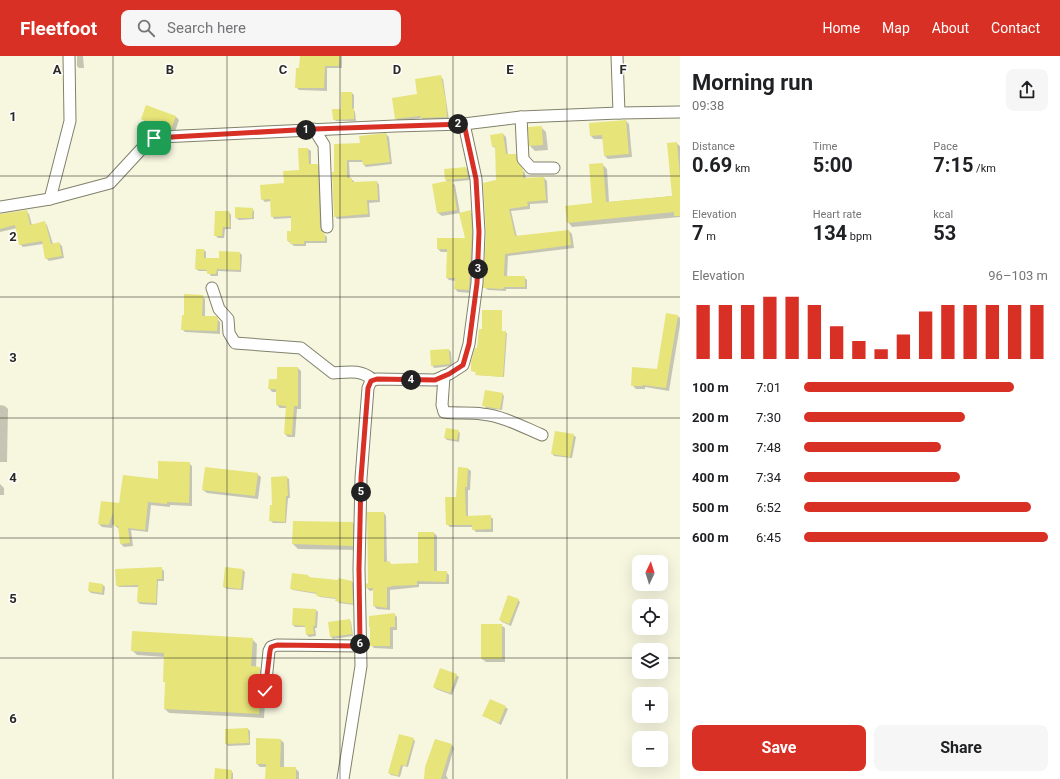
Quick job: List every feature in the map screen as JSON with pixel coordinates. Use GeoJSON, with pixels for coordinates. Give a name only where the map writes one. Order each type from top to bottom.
{"type":"FeatureCollection","features":[{"type":"Feature","properties":{"kind":"street"},"geometry":{"type":"LineString","coordinates":[[50,199],[70,121],[69,56]]}},
{"type":"Feature","properties":{"kind":"street"},"geometry":{"type":"LineString","coordinates":[[617,56],[619,113]]}},
{"type":"Feature","properties":{"kind":"street"},"geometry":{"type":"LineString","coordinates":[[0,207],[50,199],[110,183],[147,143],[154,138],[314,129],[464,124],[521,118],[619,113],[680,112]]}},
{"type":"Feature","properties":{"kind":"street"},"geometry":{"type":"LineString","coordinates":[[521,118],[523,159],[531,168],[554,168]]}},
{"type":"Feature","properties":{"kind":"street"},"geometry":{"type":"LineString","coordinates":[[344,779],[361,666],[359,569],[361,478],[368,388],[371,381],[377,379],[435,380],[463,365],[469,344],[477,283],[479,232],[476,179],[464,124]]}},
{"type":"Feature","properties":{"kind":"street"},"geometry":{"type":"LineString","coordinates":[[314,129],[324,146],[327,227]]}},
{"type":"Feature","properties":{"kind":"street"},"geometry":{"type":"LineString","coordinates":[[212,288],[219,309],[228,319],[229,333],[235,343],[301,348],[333,373],[356,371],[367,375],[374,380]]}},
{"type":"Feature","properties":{"kind":"street"},"geometry":{"type":"LineString","coordinates":[[444,376],[442,405],[444,412],[456,414],[482,413],[542,435]]}},
{"type":"Feature","properties":{"kind":"street"},"geometry":{"type":"LineString","coordinates":[[265,691],[271,647],[277,645],[360,646]]}},
{"type":"Feature","properties":{"kind":"building"},"geometry":{"type":"Polygon","coordinates":[[[300,56],[340,56],[339,66],[325,66],[324,88],[295,88],[296,68],[299,68],[300,56]]]}},
{"type":"Feature","properties":{"kind":"building"},"geometry":{"type":"Polygon","coordinates":[[[441,75],[447,117],[421,118],[420,116],[395,119],[392,98],[417,94],[415,79],[441,75]]]}},
{"type":"Feature","properties":{"kind":"building"},"geometry":{"type":"Polygon","coordinates":[[[341,92],[352,92],[352,109],[354,108],[354,119],[333,120],[332,109],[341,109],[341,92]]]}},
{"type":"Feature","properties":{"kind":"building"},"geometry":{"type":"Polygon","coordinates":[[[146,105],[176,116],[171,130],[141,119],[146,105]]]}},
{"type":"Feature","properties":{"kind":"building"},"geometry":{"type":"Polygon","coordinates":[[[626,120],[629,154],[604,156],[602,135],[590,136],[589,123],[626,120]]]}},
{"type":"Feature","properties":{"kind":"building"},"geometry":{"type":"Polygon","coordinates":[[[542,126],[543,145],[529,146],[528,127],[542,126]]]}},
{"type":"Feature","properties":{"kind":"building"},"geometry":{"type":"Polygon","coordinates":[[[386,133],[390,162],[363,165],[362,160],[347,160],[347,178],[352,178],[352,182],[377,181],[378,200],[367,200],[368,214],[334,217],[332,172],[334,172],[334,144],[360,143],[359,136],[386,133]]]}},
{"type":"Feature","properties":{"kind":"building"},"geometry":{"type":"Polygon","coordinates":[[[503,133],[506,154],[516,154],[518,163],[523,169],[523,178],[544,177],[546,200],[527,202],[528,206],[509,209],[515,236],[569,230],[571,245],[505,254],[504,276],[525,276],[525,287],[504,287],[503,289],[483,288],[486,232],[483,183],[496,180],[495,146],[492,147],[490,135],[503,133]]]}},
{"type":"Feature","properties":{"kind":"building"},"geometry":{"type":"Polygon","coordinates":[[[677,142],[680,177],[680,216],[674,216],[674,212],[567,223],[565,206],[592,203],[589,164],[603,163],[606,202],[672,196],[667,143],[677,142]]]}},
{"type":"Feature","properties":{"kind":"building"},"geometry":{"type":"Polygon","coordinates":[[[298,148],[308,148],[309,164],[318,164],[320,227],[321,231],[325,234],[325,241],[304,241],[304,244],[290,244],[290,241],[287,241],[287,231],[291,231],[291,216],[271,217],[270,199],[261,200],[260,185],[284,183],[283,171],[299,170],[298,148]]]}},
{"type":"Feature","properties":{"kind":"building"},"geometry":{"type":"Polygon","coordinates":[[[466,167],[468,178],[445,180],[444,169],[466,167]]]}},
{"type":"Feature","properties":{"kind":"building"},"geometry":{"type":"Polygon","coordinates":[[[452,180],[457,210],[437,213],[432,184],[452,180]]]}},
{"type":"Feature","properties":{"kind":"building"},"geometry":{"type":"Polygon","coordinates":[[[235,207],[253,208],[252,218],[235,218],[235,207]]]}},
{"type":"Feature","properties":{"kind":"building"},"geometry":{"type":"Polygon","coordinates":[[[27,210],[30,225],[45,221],[51,244],[59,242],[62,256],[45,259],[42,241],[19,245],[15,225],[0,229],[0,214],[27,210]]]}},
{"type":"Feature","properties":{"kind":"building"},"geometry":{"type":"Polygon","coordinates":[[[471,210],[472,232],[469,290],[454,289],[455,278],[446,278],[447,249],[437,249],[437,238],[465,238],[459,213],[471,210]]]}},
{"type":"Feature","properties":{"kind":"building"},"geometry":{"type":"Polygon","coordinates":[[[215,211],[229,211],[230,227],[223,227],[222,236],[214,236],[215,211]]]}},
{"type":"Feature","properties":{"kind":"building"},"geometry":{"type":"Polygon","coordinates":[[[196,249],[204,249],[204,258],[219,258],[219,251],[240,252],[240,270],[217,269],[216,274],[207,274],[207,270],[195,269],[196,249]]]}},
{"type":"Feature","properties":{"kind":"building"},"geometry":{"type":"Polygon","coordinates":[[[184,294],[203,295],[202,316],[216,316],[218,318],[217,331],[181,330],[182,315],[184,315],[184,294]]]}},
{"type":"Feature","properties":{"kind":"building"},"geometry":{"type":"Polygon","coordinates":[[[482,310],[502,310],[502,331],[506,331],[503,377],[475,375],[476,372],[471,371],[471,362],[475,348],[477,348],[479,329],[482,329],[482,310]]]}},
{"type":"Feature","properties":{"kind":"building"},"geometry":{"type":"Polygon","coordinates":[[[666,313],[678,315],[666,388],[643,385],[631,386],[632,367],[657,369],[666,313]]]}},
{"type":"Feature","properties":{"kind":"building"},"geometry":{"type":"Polygon","coordinates":[[[449,349],[450,364],[431,366],[430,350],[449,349]]]}},
{"type":"Feature","properties":{"kind":"building"},"geometry":{"type":"Polygon","coordinates":[[[277,367],[298,367],[298,406],[294,406],[292,435],[284,434],[286,406],[276,405],[276,389],[268,389],[269,379],[277,379],[277,367]]]}},
{"type":"Feature","properties":{"kind":"building"},"geometry":{"type":"Polygon","coordinates":[[[485,390],[503,393],[500,409],[482,406],[485,390]]]}},
{"type":"Feature","properties":{"kind":"building"},"geometry":{"type":"Polygon","coordinates":[[[446,428],[459,430],[457,440],[444,438],[446,428]]]}},
{"type":"Feature","properties":{"kind":"building"},"geometry":{"type":"Polygon","coordinates":[[[555,431],[574,434],[570,457],[551,454],[555,431]]]}},
{"type":"Feature","properties":{"kind":"building"},"geometry":{"type":"Polygon","coordinates":[[[158,461],[190,462],[189,503],[167,502],[167,504],[148,502],[145,530],[128,528],[130,543],[120,544],[118,526],[114,526],[113,512],[109,525],[98,524],[101,501],[119,503],[123,475],[158,479],[158,461]]]}},
{"type":"Feature","properties":{"kind":"building"},"geometry":{"type":"Polygon","coordinates":[[[205,467],[258,473],[255,496],[202,490],[205,467]]]}},
{"type":"Feature","properties":{"kind":"building"},"geometry":{"type":"Polygon","coordinates":[[[458,467],[468,468],[467,487],[465,487],[466,516],[491,515],[491,529],[472,530],[472,525],[446,525],[445,497],[456,497],[458,467]]]}},
{"type":"Feature","properties":{"kind":"building"},"geometry":{"type":"Polygon","coordinates":[[[287,476],[288,496],[286,496],[285,522],[269,521],[270,505],[272,505],[271,477],[287,476]]]}},
{"type":"Feature","properties":{"kind":"building"},"geometry":{"type":"Polygon","coordinates":[[[367,512],[384,512],[384,562],[390,561],[390,564],[418,563],[418,532],[434,532],[434,571],[447,571],[446,582],[417,581],[417,585],[387,587],[387,608],[373,606],[373,588],[366,588],[366,583],[368,584],[367,512]]]}},
{"type":"Feature","properties":{"kind":"building"},"geometry":{"type":"Polygon","coordinates":[[[293,521],[353,522],[353,546],[292,544],[293,521]]]}},
{"type":"Feature","properties":{"kind":"building"},"geometry":{"type":"Polygon","coordinates":[[[162,567],[162,579],[157,579],[156,603],[137,602],[138,585],[116,586],[115,569],[162,567]]]}},
{"type":"Feature","properties":{"kind":"building"},"geometry":{"type":"Polygon","coordinates":[[[225,567],[243,569],[241,589],[223,587],[225,567]]]}},
{"type":"Feature","properties":{"kind":"building"},"geometry":{"type":"Polygon","coordinates":[[[292,573],[308,575],[308,577],[338,580],[338,578],[352,581],[353,604],[335,601],[336,598],[316,596],[317,593],[290,589],[292,573]]]}},
{"type":"Feature","properties":{"kind":"building"},"geometry":{"type":"Polygon","coordinates":[[[89,582],[103,584],[102,593],[88,591],[89,582]]]}},
{"type":"Feature","properties":{"kind":"building"},"geometry":{"type":"Polygon","coordinates":[[[508,595],[519,599],[509,624],[499,620],[508,595]]]}},
{"type":"Feature","properties":{"kind":"building"},"geometry":{"type":"Polygon","coordinates":[[[293,608],[316,609],[315,626],[313,626],[314,634],[306,635],[305,626],[292,625],[293,608]]]}},
{"type":"Feature","properties":{"kind":"building"},"geometry":{"type":"Polygon","coordinates":[[[395,613],[395,627],[390,627],[390,646],[370,646],[369,616],[395,613]]]}},
{"type":"Feature","properties":{"kind":"building"},"geometry":{"type":"Polygon","coordinates":[[[350,619],[352,634],[330,637],[328,622],[350,619]]]}},
{"type":"Feature","properties":{"kind":"building"},"geometry":{"type":"Polygon","coordinates":[[[481,624],[502,624],[502,659],[481,659],[481,624]]]}},
{"type":"Feature","properties":{"kind":"building"},"geometry":{"type":"Polygon","coordinates":[[[132,631],[253,638],[251,666],[260,667],[258,690],[258,694],[260,696],[259,714],[164,709],[164,653],[131,651],[132,631]]]}},
{"type":"Feature","properties":{"kind":"building"},"geometry":{"type":"Polygon","coordinates":[[[440,668],[457,674],[450,693],[433,687],[440,668]]]}},
{"type":"Feature","properties":{"kind":"building"},"geometry":{"type":"Polygon","coordinates":[[[490,699],[506,706],[499,723],[482,716],[490,699]]]}},
{"type":"Feature","properties":{"kind":"building"},"geometry":{"type":"Polygon","coordinates":[[[248,728],[249,743],[225,744],[225,729],[248,728]]]}},
{"type":"Feature","properties":{"kind":"building"},"geometry":{"type":"Polygon","coordinates":[[[399,734],[414,738],[406,766],[401,765],[398,776],[388,773],[399,734]]]}},
{"type":"Feature","properties":{"kind":"building"},"geometry":{"type":"Polygon","coordinates":[[[256,738],[281,739],[280,767],[296,767],[296,779],[265,779],[266,764],[256,764],[256,738]]]}},
{"type":"Feature","properties":{"kind":"building"},"geometry":{"type":"Polygon","coordinates":[[[435,739],[452,744],[441,779],[424,779],[425,767],[435,739]]]}},
{"type":"Feature","properties":{"kind":"building"},"geometry":{"type":"Polygon","coordinates":[[[215,768],[232,770],[231,779],[214,779],[215,768]]]}},
{"type":"Feature","properties":{"kind":"route"},"geometry":{"type":"LineString","coordinates":[[154,138],[314,129],[464,124],[476,179],[479,232],[477,283],[469,344],[463,365],[449,374],[435,380],[377,379],[371,381],[368,388],[361,478],[359,569],[360,646],[277,645],[271,647],[265,691]]}}]}
